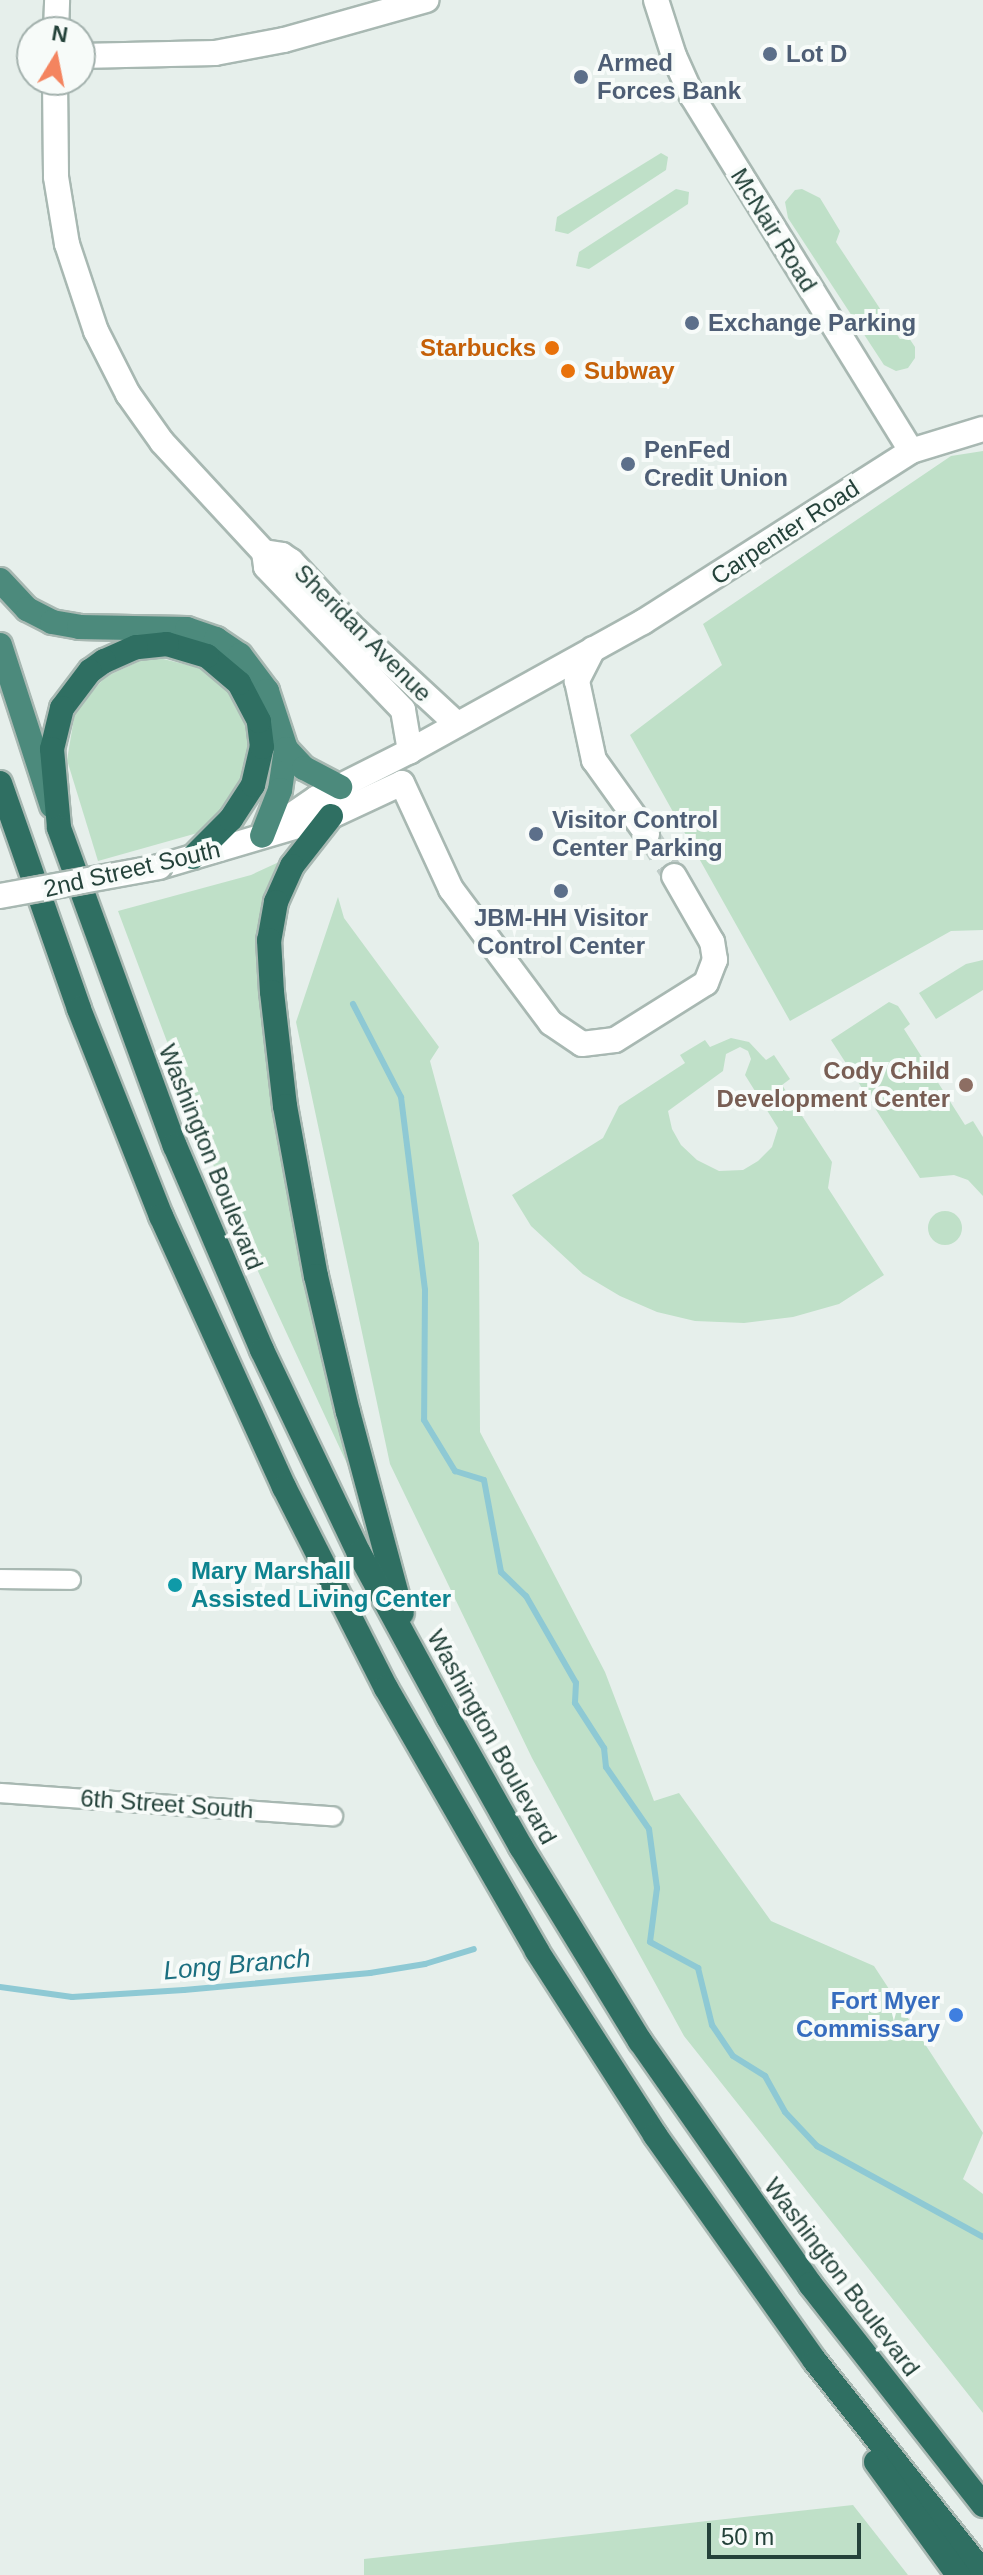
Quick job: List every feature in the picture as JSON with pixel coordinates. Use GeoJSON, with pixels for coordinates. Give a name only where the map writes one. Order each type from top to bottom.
{"type":"FeatureCollection","features":[{"type":"Feature","properties":{"kind":"highway"},"geometry":{"type":"LineString","coordinates":[[0,580],[27,609],[65,625],[173,627],[216,639],[240,655],[258,677],[274,705],[286,749],[280,790],[262,836]]}},
{"type":"Feature","properties":{"kind":"highway","name":"Washington Boulevard"},"geometry":{"type":"LineString","coordinates":[[0,645],[120,1004],[201,1212],[326,1486],[413,1654],[521,1847],[680,2102],[810,2284],[983,2505]]}},
{"type":"Feature","properties":{"kind":"highway"},"geometry":{"type":"LineString","coordinates":[[59,828],[52,749],[57,723],[69,695],[90,671],[120,653],[152,645],[181,647],[207,656],[231,673],[248,695],[262,735],[258,772],[248,797],[193,857]]}},
{"type":"Feature","properties":{"kind":"highway"},"geometry":{"type":"LineString","coordinates":[[286,749],[314,775],[357,786]]}},
{"type":"Feature","properties":{"kind":"highway"},"geometry":{"type":"LineString","coordinates":[[0,783],[79,1009],[161,1216],[252,1419],[351,1623],[460,1820],[560,1987],[655,2135],[815,2361],[983,2572]]}},
{"type":"Feature","properties":{"kind":"highway"},"geometry":{"type":"LineString","coordinates":[[331,816],[292,866],[272,915],[269,955],[275,1020],[294,1163],[316,1276],[355,1442],[413,1654]]}},
{"type":"Feature","properties":{"kind":"highway"},"geometry":{"type":"LineString","coordinates":[[815,2361],[893,2490],[958,2575]]}},
{"type":"Feature","properties":{"kind":"street"},"geometry":{"type":"LineString","coordinates":[[96,56],[215,53],[284,40],[426,0]]}},
{"type":"Feature","properties":{"kind":"street","name":"McNair Road"},"geometry":{"type":"LineString","coordinates":[[656,0],[674,56],[692,96],[911,451]]}},
{"type":"Feature","properties":{"kind":"street","name":"Sheridan Avenue"},"geometry":{"type":"LineString","coordinates":[[55,96],[54,146],[61,211],[75,275],[96,331],[128,394],[162,442],[264,552],[266,567],[403,710],[410,751]]}},
{"type":"Feature","properties":{"kind":"street","name":"Carpenter Road"},"geometry":{"type":"LineString","coordinates":[[357,786],[410,751],[659,612],[911,451],[983,429]]}},
{"type":"Feature","properties":{"kind":"street","name":"Sheridan Avenue"},"geometry":{"type":"LineString","coordinates":[[264,552],[282,555],[291,561],[351,626],[457,724]]}},
{"type":"Feature","properties":{"kind":"street"},"geometry":{"type":"LineString","coordinates":[[593,649],[577,681],[597,769],[624,800],[647,834]]}},
{"type":"Feature","properties":{"kind":"street"},"geometry":{"type":"LineString","coordinates":[[357,786],[402,783],[451,889],[551,1023],[582,1044],[615,1040],[706,983],[715,960],[712,942],[674,876]]}},
{"type":"Feature","properties":{"kind":"street","name":"2nd Street South"},"geometry":{"type":"LineString","coordinates":[[0,896],[159,867],[331,816],[357,786]]}},
{"type":"Feature","properties":{"kind":"street","name":"2nd Street South"},"geometry":{"type":"LineString","coordinates":[[262,836],[357,786]]}},
{"type":"Feature","properties":{"kind":"street"},"geometry":{"type":"LineString","coordinates":[[0,1579],[71,1580]]}},
{"type":"Feature","properties":{"kind":"street","name":"6th Street South"},"geometry":{"type":"LineString","coordinates":[[0,1793],[333,1816]]}},
{"type":"Feature","properties":{"kind":"green space"},"geometry":{"type":"Polygon","coordinates":[[[661,153],[668,157],[666,170],[568,234],[555,231],[557,217],[661,153]]]}},
{"type":"Feature","properties":{"kind":"green space"},"geometry":{"type":"Polygon","coordinates":[[[676,189],[689,192],[688,204],[589,269],[576,266],[579,252],[676,189]]]}},
{"type":"Feature","properties":{"kind":"green space"},"geometry":{"type":"Polygon","coordinates":[[[802,189],[820,198],[840,231],[836,242],[900,339],[909,338],[915,347],[915,358],[908,368],[896,371],[884,365],[788,218],[785,202],[795,190],[802,189]]]}},
{"type":"Feature","properties":{"kind":"green space"},"geometry":{"type":"Polygon","coordinates":[[[983,451],[983,930],[951,931],[790,1021],[630,735],[722,665],[703,624],[951,456],[983,451]]]}},
{"type":"Feature","properties":{"kind":"green space"},"geometry":{"type":"Polygon","coordinates":[[[151,656],[204,669],[243,706],[254,743],[243,793],[201,832],[98,861],[67,760],[75,712],[105,677],[151,656]]]}},
{"type":"Feature","properties":{"kind":"green space"},"geometry":{"type":"Polygon","coordinates":[[[292,856],[265,898],[256,964],[277,1123],[349,1468],[232,1215],[118,911],[251,875],[292,856]]]}},
{"type":"Feature","properties":{"kind":"green space"},"geometry":{"type":"Polygon","coordinates":[[[338,897],[344,918],[439,1047],[430,1061],[479,1243],[480,1432],[605,1672],[654,1801],[679,1793],[771,1921],[874,1966],[983,2133],[963,2179],[983,2194],[983,2413],[684,2036],[532,1758],[390,1464],[296,1022],[338,897]]]}},
{"type":"Feature","properties":{"kind":"green space"},"geometry":{"type":"Polygon","coordinates":[[[983,960],[983,990],[936,1019],[919,993],[966,964],[983,960]]]}},
{"type":"Feature","properties":{"kind":"green space"},"geometry":{"type":"Polygon","coordinates":[[[889,1002],[898,1006],[910,1024],[904,1029],[965,1125],[973,1121],[983,1137],[983,1196],[968,1180],[954,1175],[920,1178],[831,1040],[889,1002]]]}},
{"type":"Feature","properties":{"kind":"green space"},"geometry":{"type":"Polygon","coordinates":[[[731,1038],[749,1042],[766,1060],[774,1055],[790,1079],[782,1085],[832,1162],[828,1188],[884,1275],[839,1304],[793,1317],[744,1323],[695,1321],[657,1312],[620,1296],[583,1274],[531,1226],[512,1195],[603,1138],[619,1106],[685,1063],[680,1055],[705,1040],[710,1047],[731,1038]],[[740,1047],[726,1054],[723,1071],[668,1111],[672,1129],[681,1145],[697,1160],[719,1171],[743,1170],[758,1161],[772,1147],[778,1128],[745,1075],[751,1059],[748,1051],[740,1047]]]}},
{"type":"Feature","properties":{"kind":"green space"},"geometry":{"type":"Polygon","coordinates":[[[945,1211],[957,1216],[962,1228],[957,1240],[945,1245],[933,1240],[928,1228],[933,1216],[945,1211]]]}},
{"type":"Feature","properties":{"kind":"green space"},"geometry":{"type":"Polygon","coordinates":[[[853,2505],[908,2575],[364,2575],[364,2559],[853,2505]]]}},
{"type":"Feature","properties":{"kind":"waterway"},"geometry":{"type":"LineString","coordinates":[[353,1004],[401,1097],[425,1290],[424,1420],[455,1471],[484,1480],[501,1572],[526,1596],[576,1683],[575,1703],[604,1748],[606,1767],[649,1829],[657,1888],[650,1942],[698,1968],[712,2025],[733,2056],[765,2076],[785,2112],[817,2146],[983,2237]]}},
{"type":"Feature","properties":{"kind":"waterway","name":"Long Branch"},"geometry":{"type":"LineString","coordinates":[[0,1987],[72,1997],[184,1990],[370,1973],[425,1964],[474,1949]]}},
{"type":"Feature","properties":{"kind":"tunnel"},"geometry":{"type":"LineString","coordinates":[[647,834],[674,876]]}},
{"type":"Feature","properties":{"kind":"place","name":"Lot D"},"geometry":{"type":"Point","coordinates":[770,54]}},
{"type":"Feature","properties":{"kind":"place","name":"Armed Forces Bank"},"geometry":{"type":"Point","coordinates":[581,77]}},
{"type":"Feature","properties":{"kind":"place","name":"Exchange Parking"},"geometry":{"type":"Point","coordinates":[692,323]}},
{"type":"Feature","properties":{"kind":"place","name":"Starbucks"},"geometry":{"type":"Point","coordinates":[552,348]}},
{"type":"Feature","properties":{"kind":"place","name":"Subway"},"geometry":{"type":"Point","coordinates":[568,371]}},
{"type":"Feature","properties":{"kind":"place","name":"PenFed Credit Union"},"geometry":{"type":"Point","coordinates":[628,464]}},
{"type":"Feature","properties":{"kind":"place","name":"Visitor Control Center Parking"},"geometry":{"type":"Point","coordinates":[536,834]}},
{"type":"Feature","properties":{"kind":"place","name":"JBM-HH Visitor Control Center"},"geometry":{"type":"Point","coordinates":[561,891]}},
{"type":"Feature","properties":{"kind":"place","name":"Cody Child Development Center"},"geometry":{"type":"Point","coordinates":[966,1085]}},
{"type":"Feature","properties":{"kind":"place","name":"Mary Marshall Assisted Living Center"},"geometry":{"type":"Point","coordinates":[175,1585]}},
{"type":"Feature","properties":{"kind":"place","name":"Fort Myer Commissary"},"geometry":{"type":"Point","coordinates":[956,2015]}}]}
